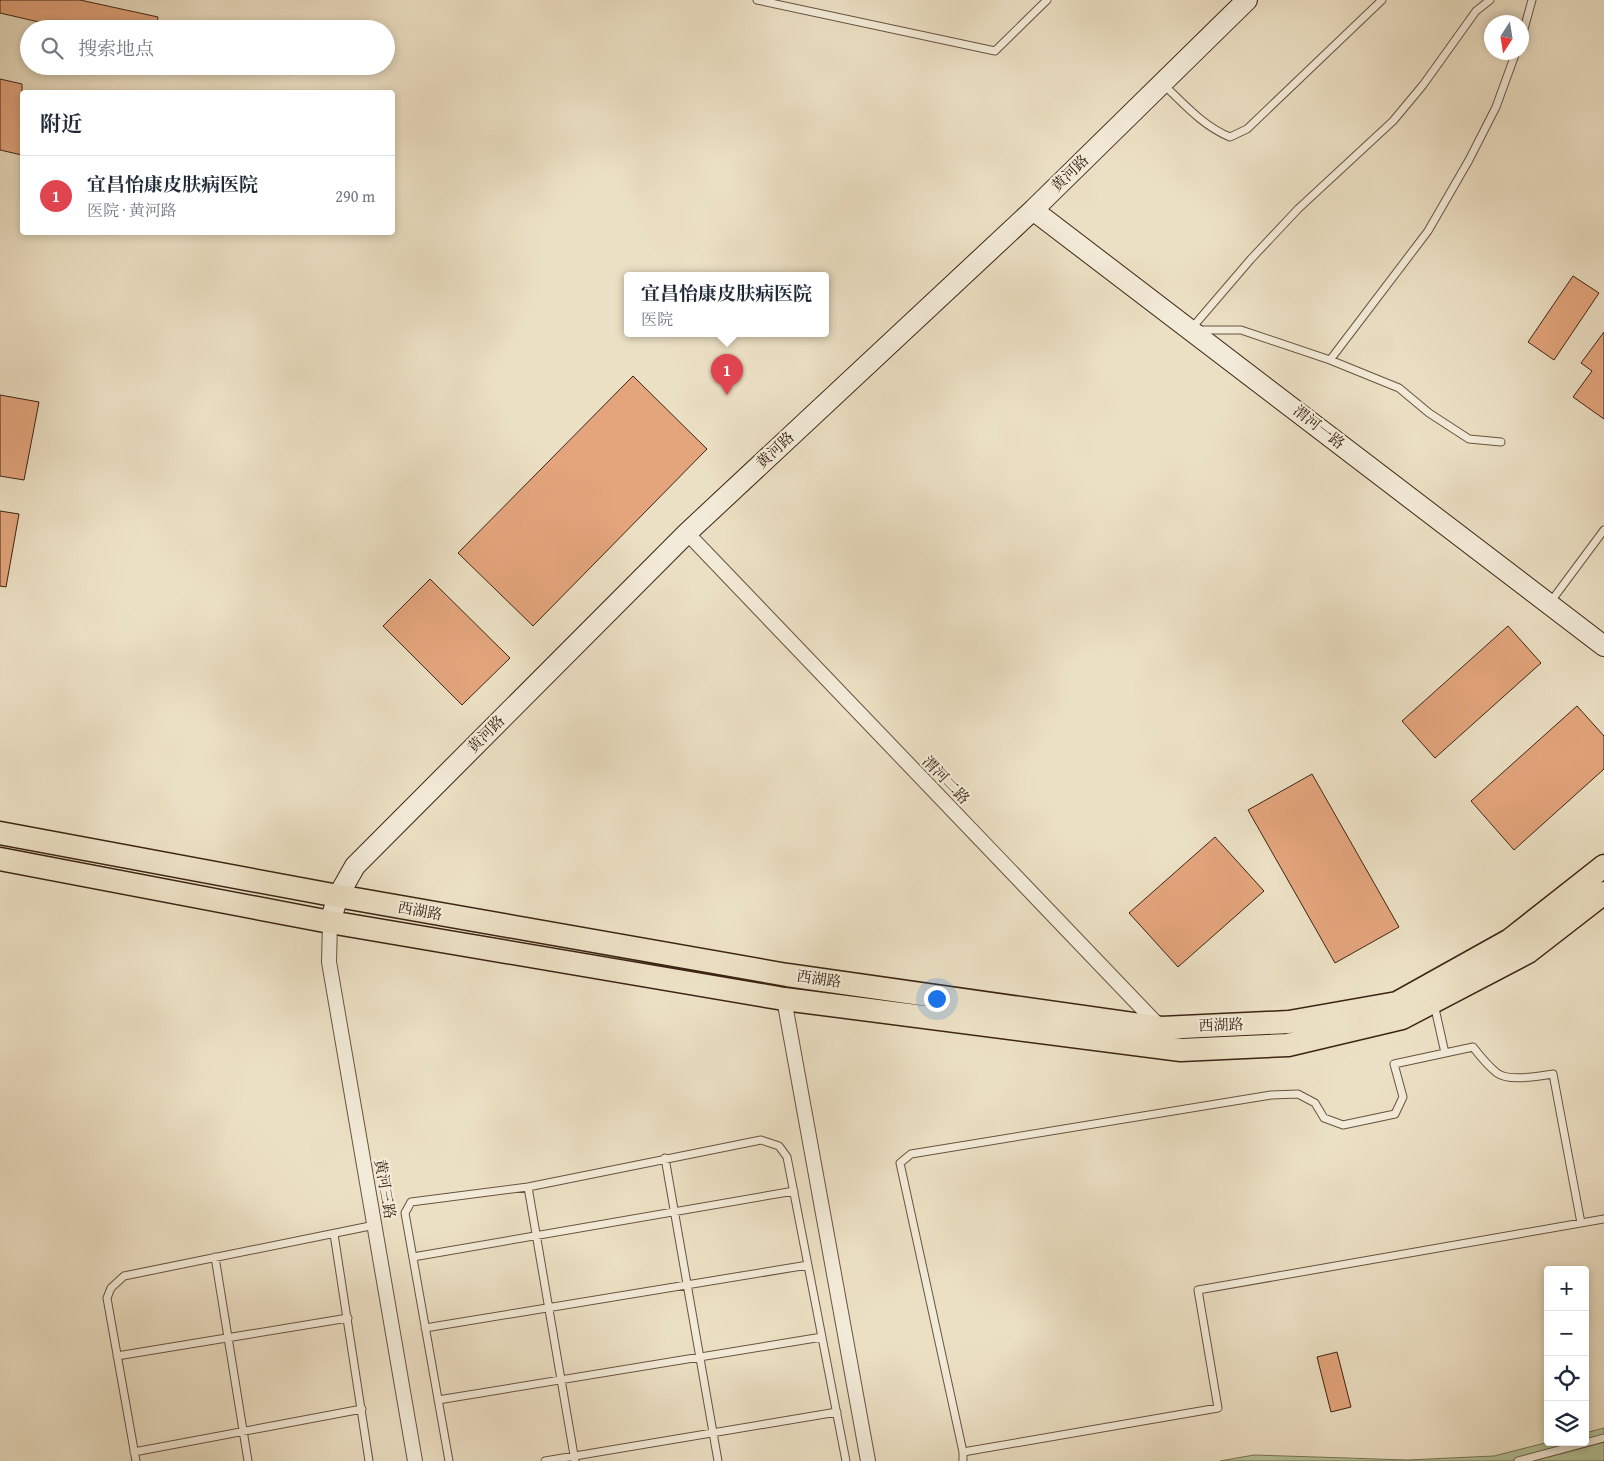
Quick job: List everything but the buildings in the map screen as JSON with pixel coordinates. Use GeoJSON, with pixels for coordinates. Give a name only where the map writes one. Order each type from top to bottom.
{"type":"FeatureCollection","features":[{"type":"Feature","properties":{"kind":"main road","name":"黄河路"},"geometry":{"type":"LineString","coordinates":[[330,922],[338,896],[355,866],[687,532],[1033,210],[1247,0]]}},
{"type":"Feature","properties":{"kind":"main road","name":"渭河一路"},"geometry":{"type":"LineString","coordinates":[[1033,210],[1604,646]]}},
{"type":"Feature","properties":{"kind":"main road","name":"西湖路"},"geometry":{"type":"LineString","coordinates":[[0,833],[338,896],[787,974],[1161,1028],[1289,1022],[1397,1003],[1432,993],[1528,952],[1604,893]]}},
{"type":"Feature","properties":{"kind":"main road","name":"西湖路"},"geometry":{"type":"LineString","coordinates":[[0,858],[330,922],[784,999],[1181,1050],[1288,1044],[1402,1018],[1432,993],[1510,940],[1604,866]]}},
{"type":"Feature","properties":{"kind":"street","name":"渭河二路"},"geometry":{"type":"LineString","coordinates":[[687,532],[1181,1050]]}},
{"type":"Feature","properties":{"kind":"street","name":"黄河三路"},"geometry":{"type":"LineString","coordinates":[[330,922],[329,962],[415,1461]]}},
{"type":"Feature","properties":{"kind":"street"},"geometry":{"type":"LineString","coordinates":[[784,999],[868,1461]]}},
{"type":"Feature","properties":{"kind":"lane"},"geometry":{"type":"LineString","coordinates":[[757,0],[995,51],[1046,0]]}},
{"type":"Feature","properties":{"kind":"lane"},"geometry":{"type":"LineString","coordinates":[[1162,84],[1198,118],[1216,131],[1230,137],[1247,128],[1382,0]]}},
{"type":"Feature","properties":{"kind":"lane"},"geometry":{"type":"LineString","coordinates":[[1191,330],[1251,259],[1298,209],[1393,121],[1423,85],[1476,11],[1490,0]]}},
{"type":"Feature","properties":{"kind":"lane"},"geometry":{"type":"LineString","coordinates":[[1528,15],[1532,0]]}},
{"type":"Feature","properties":{"kind":"lane"},"geometry":{"type":"LineString","coordinates":[[1330,360],[1428,231],[1469,160],[1496,107],[1513,60]]}},
{"type":"Feature","properties":{"kind":"lane"},"geometry":{"type":"LineString","coordinates":[[1191,330],[1240,330],[1330,360],[1400,388],[1429,413],[1469,439],[1500,442]]}},
{"type":"Feature","properties":{"kind":"lane"},"geometry":{"type":"LineString","coordinates":[[1549,604],[1604,530]]}},
{"type":"Feature","properties":{"kind":"lane"},"geometry":{"type":"LineString","coordinates":[[1432,993],[1445,1053]]}},
{"type":"Feature","properties":{"kind":"lane"},"geometry":{"type":"LineString","coordinates":[[963,1461],[963,1452],[900,1163],[911,1154],[1271,1095],[1298,1094],[1315,1103],[1324,1118],[1343,1125],[1395,1114],[1403,1098],[1394,1064],[1473,1046],[1484,1061],[1499,1075],[1520,1078],[1553,1074],[1581,1223]]}},
{"type":"Feature","properties":{"kind":"lane"},"geometry":{"type":"LineString","coordinates":[[449,1461],[405,1213],[411,1202],[528,1187],[761,1140],[779,1146],[788,1156],[846,1461]]}},
{"type":"Feature","properties":{"kind":"lane"},"geometry":{"type":"LineString","coordinates":[[665,1158],[718,1461]]}},
{"type":"Feature","properties":{"kind":"lane"},"geometry":{"type":"LineString","coordinates":[[528,1187],[575,1458]]}},
{"type":"Feature","properties":{"kind":"lane"},"geometry":{"type":"LineString","coordinates":[[413,1256],[794,1191]]}},
{"type":"Feature","properties":{"kind":"lane"},"geometry":{"type":"LineString","coordinates":[[963,1452],[1218,1408],[1198,1290],[1604,1218]]}},
{"type":"Feature","properties":{"kind":"lane"},"geometry":{"type":"LineString","coordinates":[[136,1461],[107,1298],[111,1288],[124,1276],[375,1225]]}},
{"type":"Feature","properties":{"kind":"lane"},"geometry":{"type":"LineString","coordinates":[[334,1234],[369,1461]]}},
{"type":"Feature","properties":{"kind":"lane"},"geometry":{"type":"LineString","coordinates":[[215,1257],[248,1461]]}},
{"type":"Feature","properties":{"kind":"lane"},"geometry":{"type":"LineString","coordinates":[[425,1328],[808,1265]]}},
{"type":"Feature","properties":{"kind":"lane"},"geometry":{"type":"LineString","coordinates":[[117,1356],[348,1318]]}},
{"type":"Feature","properties":{"kind":"lane"},"geometry":{"type":"LineString","coordinates":[[438,1400],[822,1337]]}},
{"type":"Feature","properties":{"kind":"lane"},"geometry":{"type":"LineString","coordinates":[[134,1452],[362,1409]]}},
{"type":"Feature","properties":{"kind":"lane"},"geometry":{"type":"LineString","coordinates":[[545,1461],[575,1458],[837,1412]]}},
{"type":"Feature","properties":{"kind":"lane"},"geometry":{"type":"LineString","coordinates":[[1518,1461],[1604,1438]]}},
{"type":"Feature","properties":{"kind":"green space"},"geometry":{"type":"Polygon","coordinates":[[[1604,1428],[1604,1461],[1220,1461],[1254,1455],[1407,1460],[1494,1456],[1544,1443],[1544,1446],[1589,1446],[1589,1432],[1604,1428]]]}},
{"type":"Feature","properties":{"kind":"place","name":"宜昌怡康皮肤病医院"},"geometry":{"type":"Point","coordinates":[727,395]}}]}
